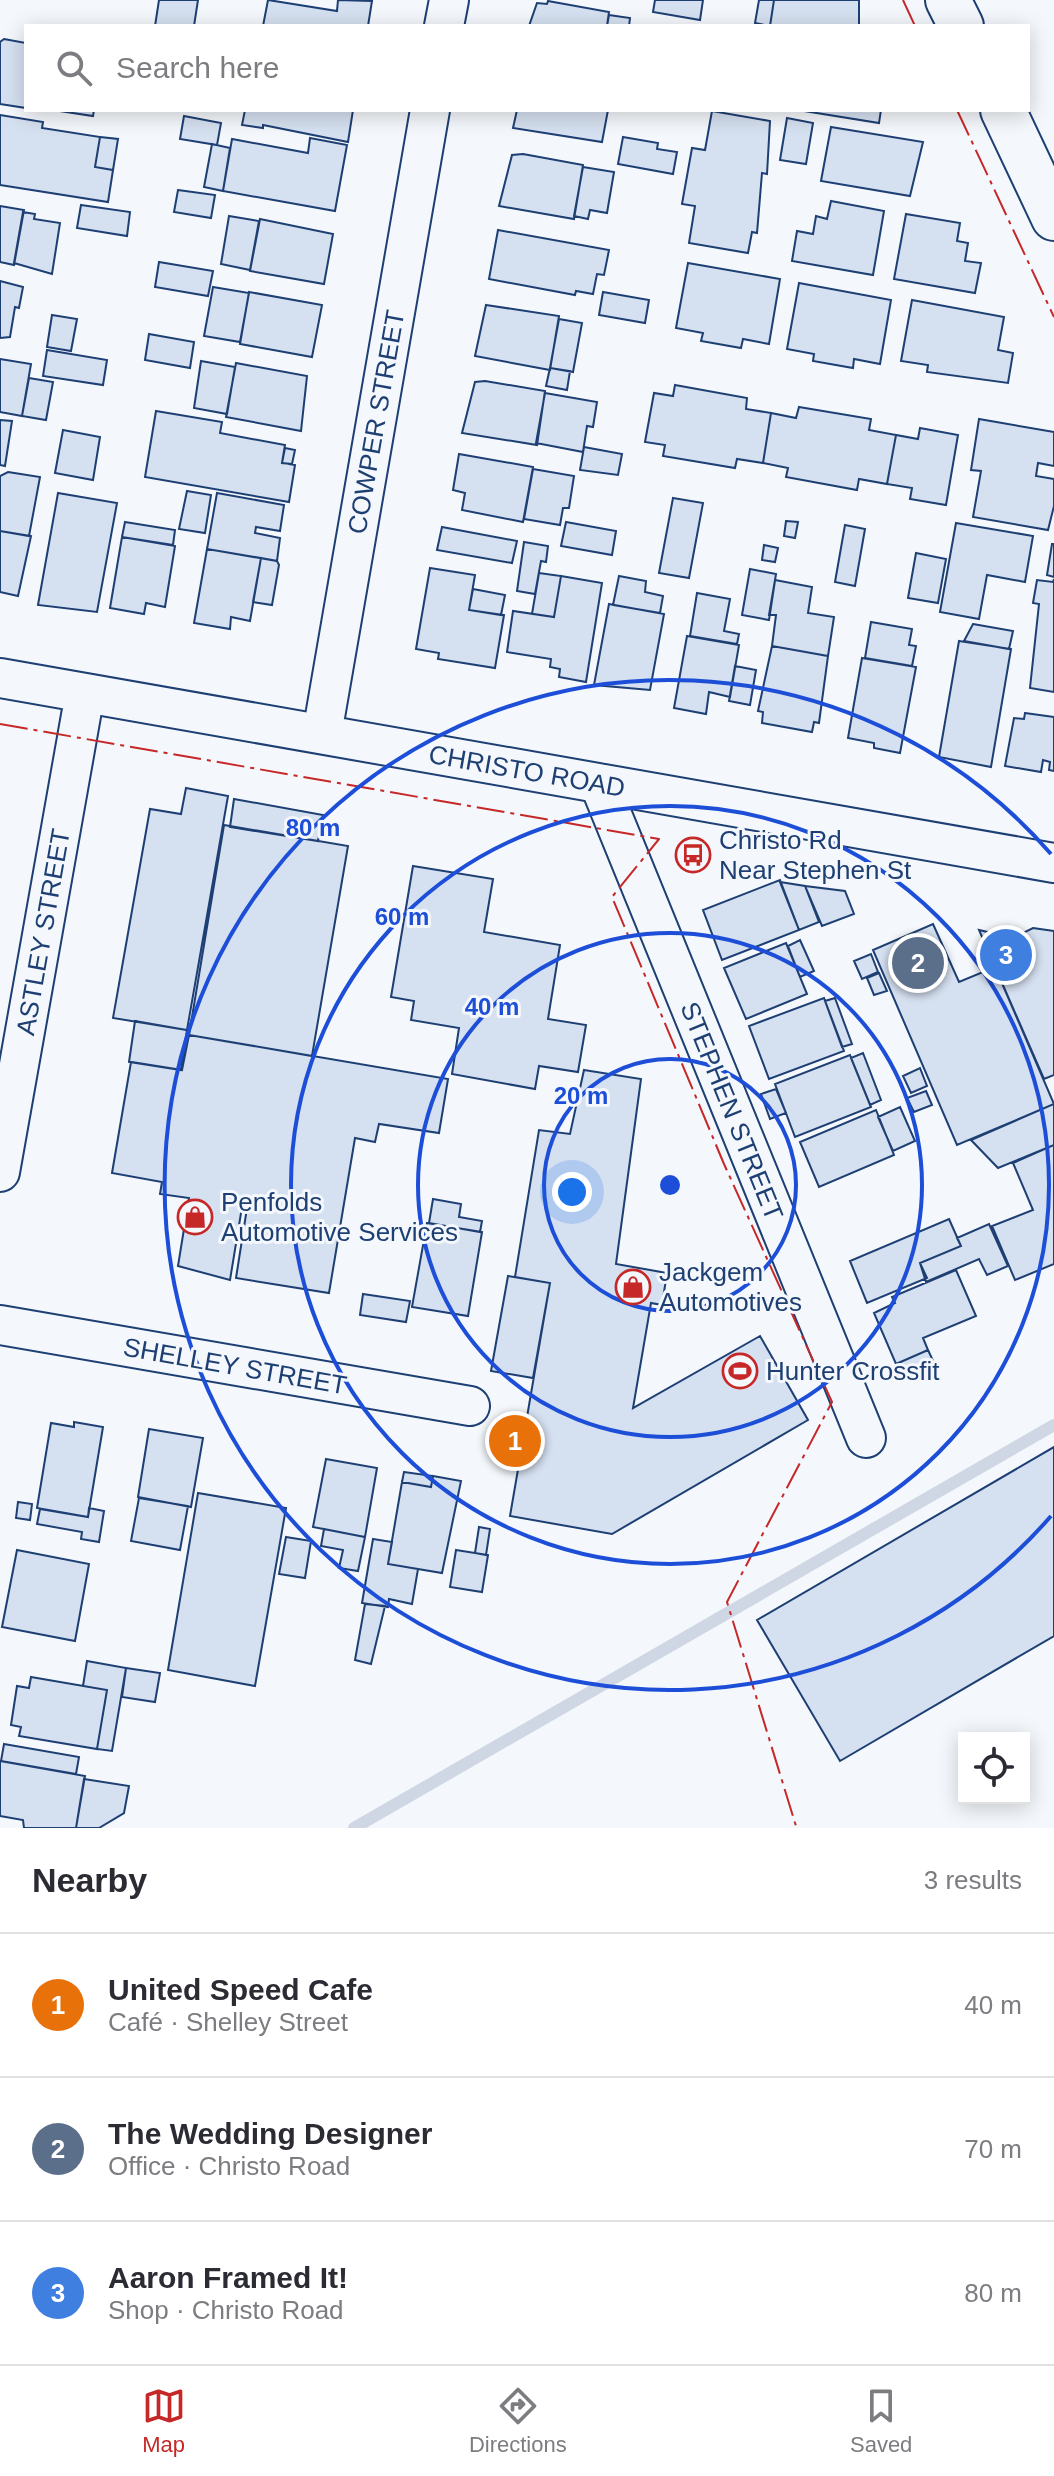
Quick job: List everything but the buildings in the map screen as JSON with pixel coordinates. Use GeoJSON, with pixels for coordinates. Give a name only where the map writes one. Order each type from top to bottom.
{"type":"FeatureCollection","features":[{"type":"Feature","properties":{"kind":"street"},"geometry":{"type":"LineString","coordinates":[[444,24],[449,0]]}},
{"type":"Feature","properties":{"kind":"street"},"geometry":{"type":"LineString","coordinates":[[948,0],[960,24]]}},
{"type":"Feature","properties":{"kind":"street","name":"COWPER STREET"},"geometry":{"type":"LineString","coordinates":[[322,734],[430,112]]}},
{"type":"Feature","properties":{"kind":"street"},"geometry":{"type":"LineString","coordinates":[[1004,112],[1044,171],[1054,218]]}},
{"type":"Feature","properties":{"kind":"street","name":"CHRISTO ROAD"},"geometry":{"type":"LineString","coordinates":[[0,678],[1054,863]]}},
{"type":"Feature","properties":{"kind":"street","name":"ASTLEY STREET"},"geometry":{"type":"LineString","coordinates":[[0,1172],[85,693]]}},
{"type":"Feature","properties":{"kind":"street","name":"STEPHEN STREET"},"geometry":{"type":"LineString","coordinates":[[599,783],[866,1438]]}},
{"type":"Feature","properties":{"kind":"street","name":"SHELLEY STREET"},"geometry":{"type":"LineString","coordinates":[[0,1325],[470,1406]]}},
{"type":"Feature","properties":{"kind":"waterway"},"geometry":{"type":"LineString","coordinates":[[354,1828],[1054,1425]]}},
{"type":"Feature","properties":{"kind":"power"},"geometry":{"type":"LineString","coordinates":[[903,0],[914,24]]}},
{"type":"Feature","properties":{"kind":"power"},"geometry":{"type":"LineString","coordinates":[[958,112],[1054,317]]}},
{"type":"Feature","properties":{"kind":"power"},"geometry":{"type":"LineString","coordinates":[[0,724],[659,839],[612,897],[724,1164],[832,1402],[727,1602],[796,1826],[800,1828]]}},
{"type":"Feature","properties":{"kind":"place","name":"Christo Rd Near Stephen St"},"geometry":{"type":"Point","coordinates":[693,855]}},
{"type":"Feature","properties":{"kind":"place","name":"Aaron Framed It!"},"geometry":{"type":"Point","coordinates":[1006,955]}},
{"type":"Feature","properties":{"kind":"place","name":"The Wedding Designer"},"geometry":{"type":"Point","coordinates":[918,963]}},
{"type":"Feature","properties":{"kind":"place","name":"Penfolds Automotive Services"},"geometry":{"type":"Point","coordinates":[195,1217]}},
{"type":"Feature","properties":{"kind":"place","name":"Jackgem Automotives"},"geometry":{"type":"Point","coordinates":[633,1287]}},
{"type":"Feature","properties":{"kind":"place","name":"Hunter Crossfit"},"geometry":{"type":"Point","coordinates":[740,1371]}},
{"type":"Feature","properties":{"kind":"place","name":"United Speed Cafe"},"geometry":{"type":"Point","coordinates":[515,1441]}}]}
